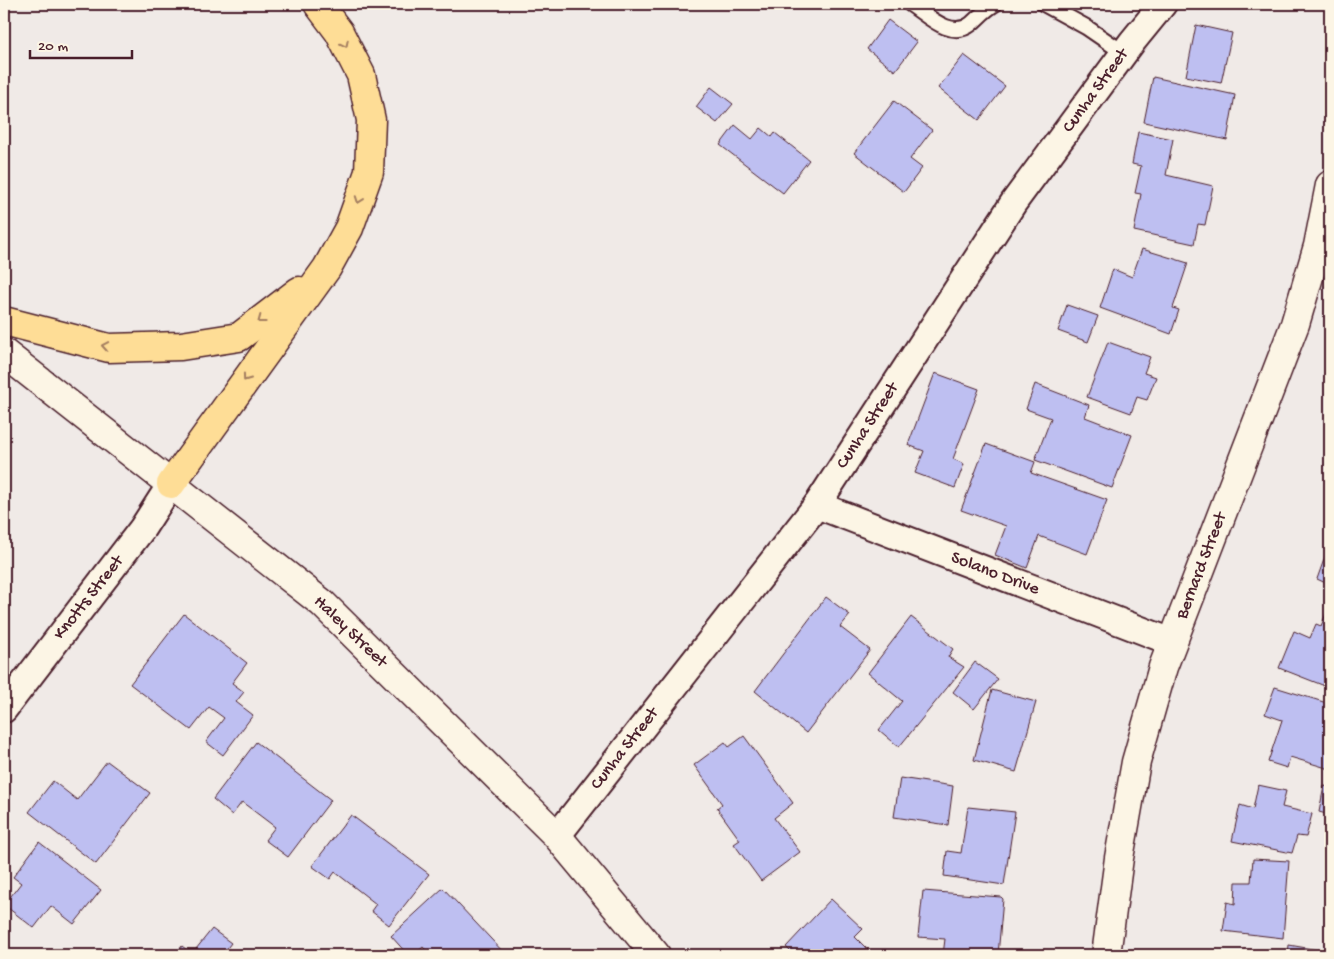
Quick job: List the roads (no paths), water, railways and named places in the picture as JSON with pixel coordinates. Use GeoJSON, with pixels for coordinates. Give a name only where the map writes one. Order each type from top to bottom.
{"type":"FeatureCollection","features":[{"type":"Feature","properties":{"kind":"highway"},"geometry":{"type":"LineString","coordinates":[[171,484],[326,268],[349,228],[369,172],[372,120],[360,75],[339,32],[318,4]]}},
{"type":"Feature","properties":{"kind":"highway"},"geometry":{"type":"LineString","coordinates":[[4,321],[109,348],[180,346],[239,337],[289,300],[326,268]]}},
{"type":"Feature","properties":{"kind":"main road","name":"Bernard Street"},"geometry":{"type":"LineString","coordinates":[[1106,955],[1119,858],[1136,762],[1163,667],[1295,324],[1318,246],[1330,185]]}},
{"type":"Feature","properties":{"kind":"main road","name":"Haley Street"},"geometry":{"type":"LineString","coordinates":[[4,353],[322,603],[557,836],[656,955]]}},
{"type":"Feature","properties":{"kind":"street","name":"Cunha Street"},"geometry":{"type":"LineString","coordinates":[[557,836],[817,505],[1014,202],[1163,4]]}},
{"type":"Feature","properties":{"kind":"street","name":"Knotts Street"},"geometry":{"type":"LineString","coordinates":[[4,709],[142,529],[171,484]]}},
{"type":"Feature","properties":{"kind":"street","name":"Solano Drive"},"geometry":{"type":"LineString","coordinates":[[817,505],[1172,642]]}},
{"type":"Feature","properties":{"kind":"lane"},"geometry":{"type":"LineString","coordinates":[[910,4],[948,29],[959,30],[970,24],[982,12],[995,4]]}},
{"type":"Feature","properties":{"kind":"lane"},"geometry":{"type":"LineString","coordinates":[[1044,4],[1086,26],[1124,54]]}}]}
